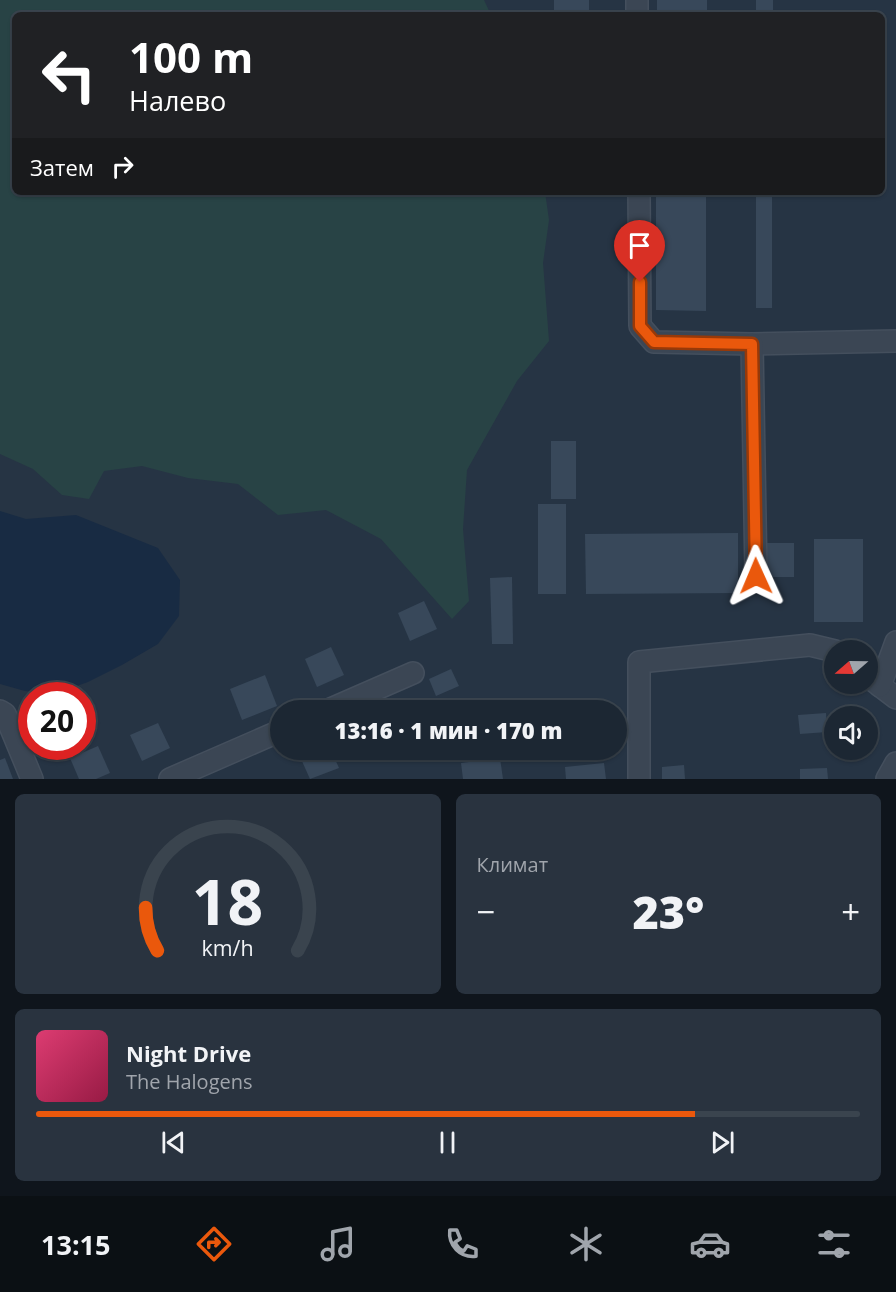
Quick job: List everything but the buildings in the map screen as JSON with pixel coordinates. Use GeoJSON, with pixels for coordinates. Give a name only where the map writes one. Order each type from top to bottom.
{"type":"FeatureCollection","features":[{"type":"Feature","properties":{"kind":"street"},"geometry":{"type":"LineString","coordinates":[[639,195],[640,326],[654,342],[752,344],[896,341]]}},
{"type":"Feature","properties":{"kind":"street"},"geometry":{"type":"LineString","coordinates":[[752,344],[756,576]]}},
{"type":"Feature","properties":{"kind":"street"},"geometry":{"type":"LineString","coordinates":[[881,687],[896,642]]}},
{"type":"Feature","properties":{"kind":"street"},"geometry":{"type":"LineString","coordinates":[[639,779],[639,662],[810,645],[824,648]]}},
{"type":"Feature","properties":{"kind":"street"},"geometry":{"type":"LineString","coordinates":[[351,700],[413,673]]}},
{"type":"Feature","properties":{"kind":"street"},"geometry":{"type":"LineString","coordinates":[[0,711],[5,714],[32,779]]}},
{"type":"Feature","properties":{"kind":"street"},"geometry":{"type":"LineString","coordinates":[[170,779],[270,735]]}},
{"type":"Feature","properties":{"kind":"street"},"geometry":{"type":"LineString","coordinates":[[887,779],[896,763]]}},
{"type":"Feature","properties":{"kind":"green space"},"geometry":{"type":"Polygon","coordinates":[[[0,0],[484,0],[490,12],[12,12],[12,195],[545,195],[549,220],[543,263],[549,341],[517,381],[467,470],[463,529],[469,601],[452,619],[381,539],[326,510],[278,515],[238,484],[188,478],[142,466],[104,471],[89,499],[62,495],[33,469],[0,454],[0,0]]]}},
{"type":"Feature","properties":{"kind":"water"},"geometry":{"type":"Polygon","coordinates":[[[0,511],[26,519],[76,515],[158,548],[180,580],[179,616],[158,644],[88,682],[18,682],[18,689],[0,684],[0,511]]]}},
{"type":"Feature","properties":{"kind":"route"},"geometry":{"type":"LineString","coordinates":[[640,282],[640,326],[654,342],[752,344],[756,576]]}}]}
